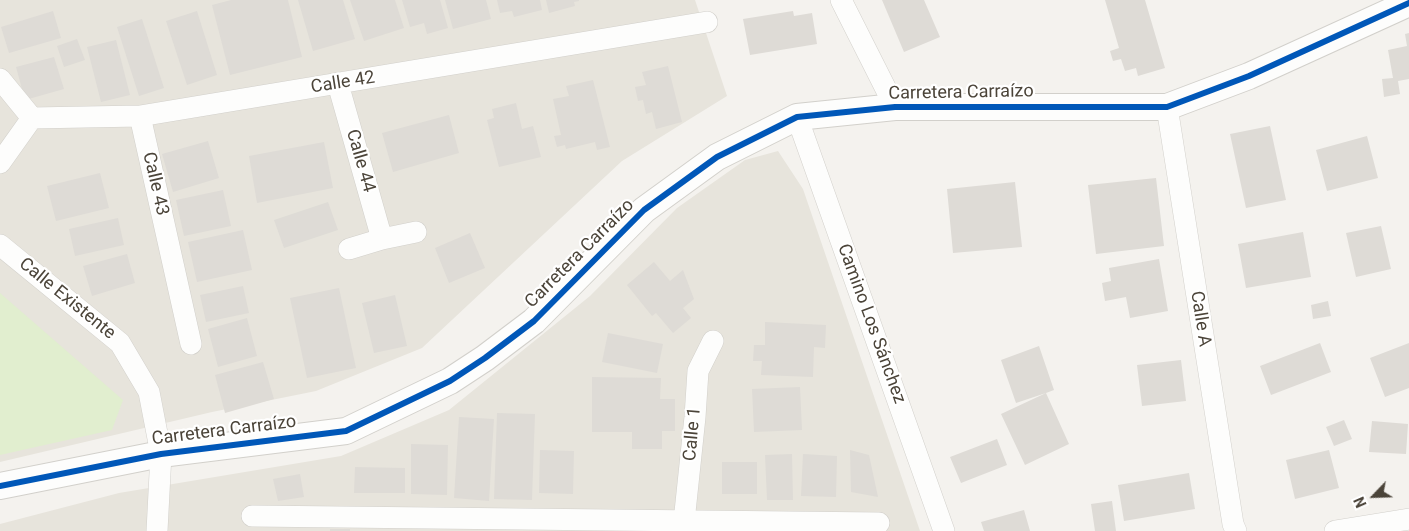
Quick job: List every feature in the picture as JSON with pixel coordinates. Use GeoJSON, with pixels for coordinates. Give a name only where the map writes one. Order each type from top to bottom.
{"type":"FeatureCollection","features":[{"type":"Feature","properties":{"kind":"street"},"geometry":{"type":"LineString","coordinates":[[841,0],[895,107]]}},
{"type":"Feature","properties":{"kind":"street","name":"Carretera Carraízo"},"geometry":{"type":"LineString","coordinates":[[0,486],[161,454],[346,431],[450,381],[485,358],[534,321],[644,210],[717,157],[797,117],[895,107],[1167,107],[1249,76],[1409,3]]}},
{"type":"Feature","properties":{"kind":"street","name":"Calle 42"},"geometry":{"type":"LineString","coordinates":[[32,118],[140,116],[708,22]]}},
{"type":"Feature","properties":{"kind":"street"},"geometry":{"type":"LineString","coordinates":[[0,78],[32,118],[0,163]]}},
{"type":"Feature","properties":{"kind":"street","name":"Calle 44"},"geometry":{"type":"LineString","coordinates":[[338,84],[382,239]]}},
{"type":"Feature","properties":{"kind":"street","name":"Calle A"},"geometry":{"type":"LineString","coordinates":[[1167,107],[1233,524],[1236,531]]}},
{"type":"Feature","properties":{"kind":"street","name":"Calle 43"},"geometry":{"type":"LineString","coordinates":[[140,116],[191,344]]}},
{"type":"Feature","properties":{"kind":"street","name":"Camino Los Sánchez"},"geometry":{"type":"LineString","coordinates":[[797,117],[944,531]]}},
{"type":"Feature","properties":{"kind":"street"},"geometry":{"type":"LineString","coordinates":[[349,249],[382,239],[416,232]]}},
{"type":"Feature","properties":{"kind":"street","name":"Calle Existente"},"geometry":{"type":"LineString","coordinates":[[0,245],[120,343],[149,392],[161,454],[157,531]]}},
{"type":"Feature","properties":{"kind":"street","name":"Calle 1"},"geometry":{"type":"LineString","coordinates":[[684,526],[698,371],[713,341]]}},
{"type":"Feature","properties":{"kind":"street"},"geometry":{"type":"LineString","coordinates":[[252,516],[684,526],[878,523]]}},
{"type":"Feature","properties":{"kind":"street"},"geometry":{"type":"LineString","coordinates":[[1335,531],[1409,519]]}},
{"type":"Feature","properties":{"kind":"shaded area"},"geometry":{"type":"Polygon","coordinates":[[[0,0],[695,0],[727,96],[622,161],[422,348],[316,391],[212,412],[0,462],[0,0]]]}},
{"type":"Feature","properties":{"kind":"shaded area"},"geometry":{"type":"Polygon","coordinates":[[[778,151],[803,189],[920,531],[0,531],[0,524],[119,493],[341,456],[449,410],[590,296],[677,208],[745,160],[778,151]]]}},
{"type":"Feature","properties":{"kind":"green space"},"geometry":{"type":"Polygon","coordinates":[[[0,293],[123,400],[112,430],[0,455],[0,293]]]}},
{"type":"Feature","properties":{"kind":"building"},"geometry":{"type":"Polygon","coordinates":[[[231,0],[288,0],[302,57],[230,75],[212,5],[231,0]]]}},
{"type":"Feature","properties":{"kind":"building"},"geometry":{"type":"Polygon","coordinates":[[[298,0],[343,0],[355,39],[313,51],[298,0]]]}},
{"type":"Feature","properties":{"kind":"building"},"geometry":{"type":"Polygon","coordinates":[[[350,0],[395,0],[404,28],[364,41],[350,0]]]}},
{"type":"Feature","properties":{"kind":"building"},"geometry":{"type":"Polygon","coordinates":[[[402,0],[440,0],[448,28],[427,34],[424,23],[410,27],[402,0]]]}},
{"type":"Feature","properties":{"kind":"building"},"geometry":{"type":"Polygon","coordinates":[[[445,0],[486,0],[491,19],[453,29],[445,0]]]}},
{"type":"Feature","properties":{"kind":"building"},"geometry":{"type":"Polygon","coordinates":[[[497,0],[540,0],[542,10],[514,17],[512,11],[500,13],[497,0]]]}},
{"type":"Feature","properties":{"kind":"building"},"geometry":{"type":"Polygon","coordinates":[[[546,0],[579,1],[574,2],[575,6],[549,13],[546,0]]]}},
{"type":"Feature","properties":{"kind":"building"},"geometry":{"type":"Polygon","coordinates":[[[882,0],[924,0],[940,37],[904,52],[882,0]]]}},
{"type":"Feature","properties":{"kind":"building"},"geometry":{"type":"Polygon","coordinates":[[[1105,0],[1145,0],[1165,68],[1138,76],[1136,68],[1125,71],[1121,59],[1113,61],[1110,51],[1119,48],[1105,0]]]}},
{"type":"Feature","properties":{"kind":"building"},"geometry":{"type":"Polygon","coordinates":[[[53,11],[61,38],[9,53],[1,27],[53,11]]]}},
{"type":"Feature","properties":{"kind":"building"},"geometry":{"type":"Polygon","coordinates":[[[197,11],[217,75],[187,85],[166,21],[197,11]]]}},
{"type":"Feature","properties":{"kind":"building"},"geometry":{"type":"Polygon","coordinates":[[[793,11],[794,16],[812,13],[817,44],[750,55],[743,19],[793,11]]]}},
{"type":"Feature","properties":{"kind":"building"},"geometry":{"type":"Polygon","coordinates":[[[142,19],[164,88],[139,96],[117,27],[142,19]]]}},
{"type":"Feature","properties":{"kind":"building"},"geometry":{"type":"Polygon","coordinates":[[[1409,33],[1409,79],[1398,81],[1400,94],[1384,97],[1382,79],[1393,78],[1388,50],[1407,46],[1405,34],[1409,33]]]}},
{"type":"Feature","properties":{"kind":"building"},"geometry":{"type":"Polygon","coordinates":[[[77,39],[85,60],[64,67],[57,46],[77,39]]]}},
{"type":"Feature","properties":{"kind":"building"},"geometry":{"type":"Polygon","coordinates":[[[116,40],[130,95],[101,102],[87,47],[116,40]]]}},
{"type":"Feature","properties":{"kind":"building"},"geometry":{"type":"Polygon","coordinates":[[[54,57],[64,89],[25,100],[16,67],[54,57]]]}},
{"type":"Feature","properties":{"kind":"building"},"geometry":{"type":"Polygon","coordinates":[[[668,66],[682,122],[656,129],[652,112],[646,114],[643,100],[638,101],[635,87],[646,85],[642,72],[668,66]]]}},
{"type":"Feature","properties":{"kind":"building"},"geometry":{"type":"Polygon","coordinates":[[[593,80],[610,147],[597,150],[595,142],[566,149],[565,145],[557,147],[554,136],[561,135],[553,99],[569,96],[566,86],[593,80]]]}},
{"type":"Feature","properties":{"kind":"building"},"geometry":{"type":"Polygon","coordinates":[[[516,103],[522,129],[533,126],[541,157],[499,167],[487,120],[494,118],[492,109],[516,103]]]}},
{"type":"Feature","properties":{"kind":"building"},"geometry":{"type":"Polygon","coordinates":[[[449,115],[459,153],[393,172],[382,133],[449,115]]]}},
{"type":"Feature","properties":{"kind":"building"},"geometry":{"type":"Polygon","coordinates":[[[1270,126],[1286,200],[1246,208],[1230,134],[1270,126]]]}},
{"type":"Feature","properties":{"kind":"building"},"geometry":{"type":"Polygon","coordinates":[[[1367,136],[1378,178],[1327,191],[1316,150],[1367,136]]]}},
{"type":"Feature","properties":{"kind":"building"},"geometry":{"type":"Polygon","coordinates":[[[208,141],[219,178],[173,192],[162,154],[208,141]]]}},
{"type":"Feature","properties":{"kind":"building"},"geometry":{"type":"Polygon","coordinates":[[[324,142],[333,188],[257,203],[249,156],[324,142]]]}},
{"type":"Feature","properties":{"kind":"building"},"geometry":{"type":"Polygon","coordinates":[[[100,173],[109,208],[56,221],[47,186],[100,173]]]}},
{"type":"Feature","properties":{"kind":"building"},"geometry":{"type":"Polygon","coordinates":[[[1156,178],[1164,246],[1096,254],[1088,185],[1156,178]]]}},
{"type":"Feature","properties":{"kind":"building"},"geometry":{"type":"Polygon","coordinates":[[[1015,182],[1022,247],[953,253],[947,189],[1015,182]]]}},
{"type":"Feature","properties":{"kind":"building"},"geometry":{"type":"Polygon","coordinates":[[[223,190],[231,226],[184,236],[176,200],[223,190]]]}},
{"type":"Feature","properties":{"kind":"building"},"geometry":{"type":"Polygon","coordinates":[[[328,202],[338,230],[284,248],[274,220],[328,202]]]}},
{"type":"Feature","properties":{"kind":"building"},"geometry":{"type":"Polygon","coordinates":[[[118,218],[124,245],[75,256],[69,229],[118,218]]]}},
{"type":"Feature","properties":{"kind":"building"},"geometry":{"type":"Polygon","coordinates":[[[1381,226],[1391,269],[1356,277],[1346,233],[1381,226]]]}},
{"type":"Feature","properties":{"kind":"building"},"geometry":{"type":"Polygon","coordinates":[[[243,230],[252,270],[197,282],[188,242],[243,230]]]}},
{"type":"Feature","properties":{"kind":"building"},"geometry":{"type":"Polygon","coordinates":[[[1303,232],[1311,277],[1246,288],[1238,244],[1303,232]]]}},
{"type":"Feature","properties":{"kind":"building"},"geometry":{"type":"Polygon","coordinates":[[[470,233],[485,268],[449,283],[435,248],[470,233]]]}},
{"type":"Feature","properties":{"kind":"building"},"geometry":{"type":"Polygon","coordinates":[[[127,254],[135,283],[92,296],[83,266],[127,254]]]}},
{"type":"Feature","properties":{"kind":"building"},"geometry":{"type":"Polygon","coordinates":[[[1159,259],[1168,311],[1130,318],[1126,297],[1105,301],[1102,283],[1111,281],[1109,268],[1159,259]]]}},
{"type":"Feature","properties":{"kind":"building"},"geometry":{"type":"Polygon","coordinates":[[[654,262],[670,281],[683,270],[694,299],[683,308],[691,318],[673,333],[656,313],[652,316],[627,285],[654,262]]]}},
{"type":"Feature","properties":{"kind":"building"},"geometry":{"type":"Polygon","coordinates":[[[243,286],[249,313],[206,322],[200,295],[243,286]]]}},
{"type":"Feature","properties":{"kind":"building"},"geometry":{"type":"Polygon","coordinates":[[[339,288],[356,368],[307,378],[290,298],[339,288]]]}},
{"type":"Feature","properties":{"kind":"building"},"geometry":{"type":"Polygon","coordinates":[[[395,295],[407,346],[374,353],[362,303],[395,295]]]}},
{"type":"Feature","properties":{"kind":"building"},"geometry":{"type":"Polygon","coordinates":[[[1328,301],[1331,316],[1313,319],[1311,305],[1328,301]]]}},
{"type":"Feature","properties":{"kind":"building"},"geometry":{"type":"Polygon","coordinates":[[[247,318],[257,356],[218,367],[208,329],[247,318]]]}},
{"type":"Feature","properties":{"kind":"building"},"geometry":{"type":"Polygon","coordinates":[[[765,322],[826,325],[825,348],[814,347],[813,377],[761,375],[762,361],[753,361],[754,345],[765,345],[765,322]]]}},
{"type":"Feature","properties":{"kind":"building"},"geometry":{"type":"Polygon","coordinates":[[[608,333],[663,344],[657,373],[602,362],[608,333]]]}},
{"type":"Feature","properties":{"kind":"building"},"geometry":{"type":"Polygon","coordinates":[[[1320,343],[1331,372],[1271,395],[1260,366],[1320,343]]]}},
{"type":"Feature","properties":{"kind":"building"},"geometry":{"type":"Polygon","coordinates":[[[1409,343],[1409,388],[1385,397],[1370,358],[1409,343]]]}},
{"type":"Feature","properties":{"kind":"building"},"geometry":{"type":"Polygon","coordinates":[[[1039,346],[1054,390],[1016,403],[1001,360],[1039,346]]]}},
{"type":"Feature","properties":{"kind":"building"},"geometry":{"type":"Polygon","coordinates":[[[1181,360],[1186,401],[1142,406],[1137,365],[1181,360]]]}},
{"type":"Feature","properties":{"kind":"building"},"geometry":{"type":"Polygon","coordinates":[[[263,362],[274,399],[225,413],[215,375],[263,362]]]}},
{"type":"Feature","properties":{"kind":"building"},"geometry":{"type":"Polygon","coordinates":[[[592,377],[661,378],[660,399],[675,399],[675,431],[662,431],[662,449],[632,449],[632,432],[592,432],[592,377]]]}},
{"type":"Feature","properties":{"kind":"building"},"geometry":{"type":"Polygon","coordinates":[[[800,387],[802,430],[754,432],[752,389],[800,387]]]}},
{"type":"Feature","properties":{"kind":"building"},"geometry":{"type":"Polygon","coordinates":[[[1046,393],[1069,444],[1025,465],[1001,414],[1046,393]]]}},
{"type":"Feature","properties":{"kind":"building"},"geometry":{"type":"Polygon","coordinates":[[[497,413],[535,414],[532,500],[494,499],[497,413]]]}},
{"type":"Feature","properties":{"kind":"building"},"geometry":{"type":"Polygon","coordinates":[[[459,417],[494,419],[489,501],[454,498],[459,417]]]}},
{"type":"Feature","properties":{"kind":"building"},"geometry":{"type":"Polygon","coordinates":[[[1344,420],[1352,439],[1334,446],[1326,427],[1344,420]]]}},
{"type":"Feature","properties":{"kind":"building"},"geometry":{"type":"Polygon","coordinates":[[[1372,421],[1408,424],[1406,454],[1369,452],[1372,421]]]}},
{"type":"Feature","properties":{"kind":"building"},"geometry":{"type":"Polygon","coordinates":[[[997,439],[1007,465],[961,483],[950,457],[997,439]]]}},
{"type":"Feature","properties":{"kind":"building"},"geometry":{"type":"Polygon","coordinates":[[[411,444],[448,445],[447,495],[411,494],[411,444]]]}},
{"type":"Feature","properties":{"kind":"building"},"geometry":{"type":"Polygon","coordinates":[[[540,450],[574,451],[573,494],[539,493],[540,450]]]}},
{"type":"Feature","properties":{"kind":"building"},"geometry":{"type":"Polygon","coordinates":[[[850,450],[869,455],[878,497],[851,492],[850,450]]]}},
{"type":"Feature","properties":{"kind":"building"},"geometry":{"type":"Polygon","coordinates":[[[1329,450],[1339,488],[1295,499],[1286,460],[1329,450]]]}},
{"type":"Feature","properties":{"kind":"building"},"geometry":{"type":"Polygon","coordinates":[[[792,454],[793,500],[767,500],[765,455],[792,454]]]}},
{"type":"Feature","properties":{"kind":"building"},"geometry":{"type":"Polygon","coordinates":[[[803,454],[837,456],[836,497],[801,496],[803,454]]]}},
{"type":"Feature","properties":{"kind":"building"},"geometry":{"type":"Polygon","coordinates":[[[722,462],[757,462],[757,494],[722,494],[722,462]]]}},
{"type":"Feature","properties":{"kind":"building"},"geometry":{"type":"Polygon","coordinates":[[[355,467],[405,468],[405,493],[354,493],[355,467]]]}},
{"type":"Feature","properties":{"kind":"building"},"geometry":{"type":"Polygon","coordinates":[[[1189,473],[1195,509],[1124,521],[1118,485],[1189,473]]]}},
{"type":"Feature","properties":{"kind":"building"},"geometry":{"type":"Polygon","coordinates":[[[300,474],[304,497],[278,501],[273,479],[300,474]]]}},
{"type":"Feature","properties":{"kind":"building"},"geometry":{"type":"Polygon","coordinates":[[[1112,501],[1116,531],[1095,531],[1091,504],[1112,501]]]}},
{"type":"Feature","properties":{"kind":"building"},"geometry":{"type":"Polygon","coordinates":[[[1024,510],[1030,531],[984,531],[981,522],[1024,510]]]}},
{"type":"Feature","properties":{"kind":"building"},"geometry":{"type":"Polygon","coordinates":[[[330,529],[350,529],[350,531],[330,531],[330,529]]]}},
{"type":"Feature","properties":{"kind":"cycle path"},"geometry":{"type":"LineString","coordinates":[[0,486],[161,454],[346,431],[450,381],[485,358],[534,321],[644,210],[717,157],[797,117],[895,107],[1167,107],[1249,76],[1409,3]]}}]}
